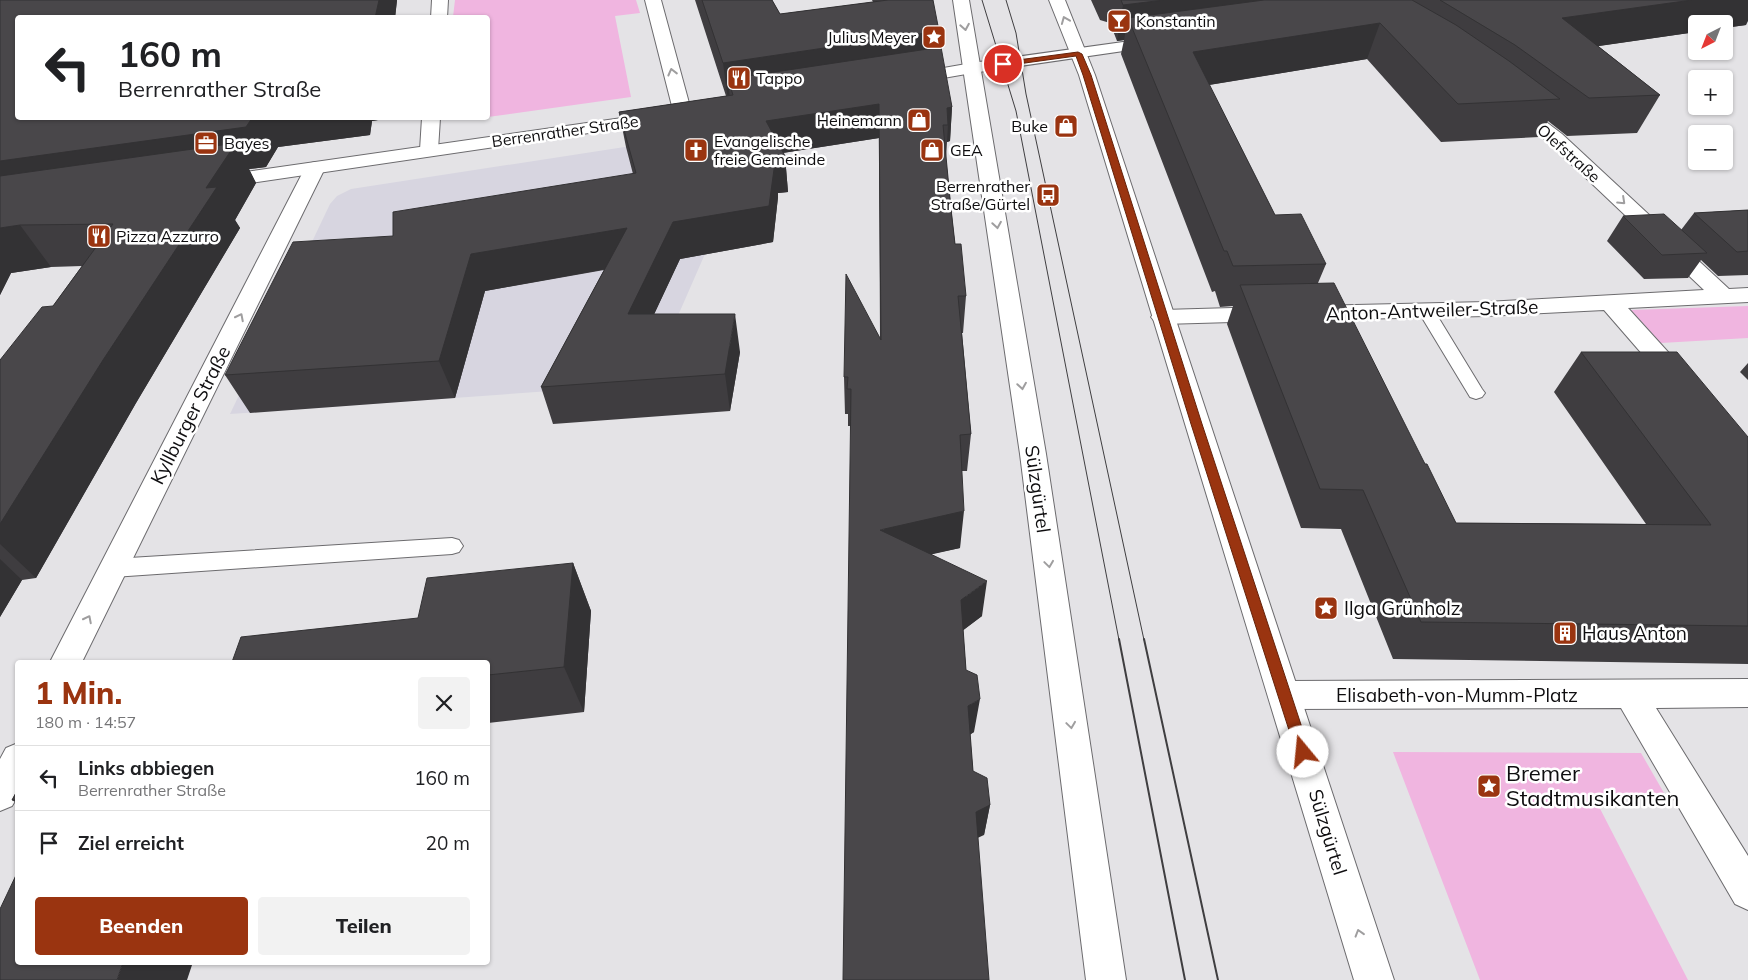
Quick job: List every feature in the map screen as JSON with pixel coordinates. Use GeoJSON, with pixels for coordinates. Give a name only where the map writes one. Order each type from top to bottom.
{"type":"FeatureCollection","features":[{"type":"Feature","properties":{"kind":"street"},"geometry":{"type":"LineString","coordinates":[[438,15],[440,0]]}},
{"type":"Feature","properties":{"kind":"street","name":"Berrenrather Straße"},"geometry":{"type":"LineString","coordinates":[[198,185],[692,112],[653,0]]}},
{"type":"Feature","properties":{"kind":"street","name":"Sülzgürtel"},"geometry":{"type":"LineString","coordinates":[[961,0],[1033,454],[1106,980]]}},
{"type":"Feature","properties":{"kind":"street","name":"Sülzgürtel"},"geometry":{"type":"LineString","coordinates":[[1057,0],[1087,75],[1374,980]]}},
{"type":"Feature","properties":{"kind":"street"},"geometry":{"type":"LineString","coordinates":[[896,81],[972,68],[1170,41]]}},
{"type":"Feature","properties":{"kind":"street","name":"Olefstraße"},"geometry":{"type":"LineString","coordinates":[[1498,93],[1555,138],[1723,296]]}},
{"type":"Feature","properties":{"kind":"street"},"geometry":{"type":"LineString","coordinates":[[429,150],[431,120]]}},
{"type":"Feature","properties":{"kind":"street","name":"Kyllburger Straße"},"geometry":{"type":"LineString","coordinates":[[67,660],[315,168]]}},
{"type":"Feature","properties":{"kind":"street","name":"Anton-Antweiler-Straße"},"geometry":{"type":"LineString","coordinates":[[1163,317],[1426,311],[1748,295]]}},
{"type":"Feature","properties":{"kind":"street"},"geometry":{"type":"LineString","coordinates":[[1610,303],[1692,395]]}},
{"type":"Feature","properties":{"kind":"street","name":"Elisabeth-von-Mumm-Platz"},"geometry":{"type":"LineString","coordinates":[[1285,695],[1748,693]]}},
{"type":"Feature","properties":{"kind":"street"},"geometry":{"type":"LineString","coordinates":[[1630,694],[1748,891]]}},
{"type":"Feature","properties":{"kind":"street"},"geometry":{"type":"LineString","coordinates":[[0,794],[15,765]]}},
{"type":"Feature","properties":{"kind":"lane"},"geometry":{"type":"LineString","coordinates":[[1426,311],[1476,393]]}},
{"type":"Feature","properties":{"kind":"lane"},"geometry":{"type":"LineString","coordinates":[[113,568],[452,546]]}},
{"type":"Feature","properties":{"kind":"shaded area"},"geometry":{"type":"Polygon","coordinates":[[[455,0],[636,0],[640,13],[615,16],[631,97],[490,117],[490,15],[453,15],[455,0]]]}},
{"type":"Feature","properties":{"kind":"shaded area"},"geometry":{"type":"Polygon","coordinates":[[[670,140],[708,247],[648,384],[230,414],[330,204],[337,196],[351,189],[670,140]]]}},
{"type":"Feature","properties":{"kind":"shaded area"},"geometry":{"type":"Polygon","coordinates":[[[1748,306],[1748,338],[1661,343],[1631,310],[1748,306]]]}},
{"type":"Feature","properties":{"kind":"shaded area"},"geometry":{"type":"Polygon","coordinates":[[[1393,752],[1641,753],[1664,793],[1592,793],[1688,980],[1480,980],[1393,752]]]}},
{"type":"Feature","properties":{"kind":"building"},"geometry":{"type":"Polygon","coordinates":[[[0,0],[379,0],[376,15],[15,15],[15,120],[251,120],[246,127],[0,161],[0,0]]]}},
{"type":"Feature","properties":{"kind":"building"},"geometry":{"type":"Polygon","coordinates":[[[702,0],[772,0],[780,14],[888,0],[933,0],[939,31],[723,63],[702,0]]]}},
{"type":"Feature","properties":{"kind":"building"},"geometry":{"type":"Polygon","coordinates":[[[1121,0],[1164,0],[1123,5],[1121,0]]]}},
{"type":"Feature","properties":{"kind":"building"},"geometry":{"type":"Polygon","coordinates":[[[1264,0],[1412,0],[1456,25],[1560,99],[1458,104],[1380,23],[1193,52],[1275,215],[1301,214],[1326,264],[1233,266],[1227,251],[1224,251],[1128,18],[1264,0]]]}},
{"type":"Feature","properties":{"kind":"building"},"geometry":{"type":"Polygon","coordinates":[[[1440,0],[1692,0],[1562,18],[1660,95],[1589,98],[1515,45],[1440,0]]]}},
{"type":"Feature","properties":{"kind":"building"},"geometry":{"type":"Polygon","coordinates":[[[941,47],[952,107],[947,108],[948,125],[943,125],[951,209],[955,244],[961,244],[966,296],[958,296],[971,434],[960,435],[964,511],[880,530],[987,581],[961,600],[966,670],[977,675],[980,699],[968,706],[973,771],[987,778],[990,805],[976,812],[989,980],[843,980],[851,389],[847,389],[848,377],[844,377],[846,274],[881,340],[879,104],[766,121],[785,156],[773,158],[775,162],[769,206],[673,222],[628,314],[735,314],[725,374],[541,387],[627,228],[471,254],[439,361],[225,375],[293,242],[393,236],[393,212],[636,173],[619,112],[733,95],[728,79],[941,47]]]}},
{"type":"Feature","properties":{"kind":"building"},"geometry":{"type":"Polygon","coordinates":[[[236,143],[206,188],[217,187],[103,360],[0,524],[0,360],[42,307],[53,306],[113,224],[20,225],[0,228],[0,176],[236,143]]]}},
{"type":"Feature","properties":{"kind":"building"},"geometry":{"type":"Polygon","coordinates":[[[1748,210],[1748,251],[1737,252],[1694,213],[1748,210]]]}},
{"type":"Feature","properties":{"kind":"building"},"geometry":{"type":"Polygon","coordinates":[[[1664,214],[1707,253],[1662,255],[1623,216],[1664,214]]]}},
{"type":"Feature","properties":{"kind":"building"},"geometry":{"type":"Polygon","coordinates":[[[1334,283],[1456,523],[1711,525],[1581,352],[1677,352],[1748,437],[1748,626],[1421,622],[1363,490],[1320,489],[1240,285],[1334,283]]]}},
{"type":"Feature","properties":{"kind":"building"},"geometry":{"type":"Polygon","coordinates":[[[573,563],[564,667],[490,675],[490,660],[233,660],[241,637],[418,618],[427,578],[573,563]]]}},
{"type":"Feature","properties":{"kind":"building"},"geometry":{"type":"Polygon","coordinates":[[[15,877],[15,965],[122,965],[117,980],[0,980],[0,909],[15,877]]]}},
{"type":"Feature","properties":{"kind":"tram line"},"geometry":{"type":"LineString","coordinates":[[982,0],[1016,111],[1119,640]]}},
{"type":"Feature","properties":{"kind":"tram line"},"geometry":{"type":"LineString","coordinates":[[1006,0],[1016,33],[1026,94],[1144,640]]}},
{"type":"Feature","properties":{"kind":"tram line"},"geometry":{"type":"LineString","coordinates":[[1119,639],[1185,980]]}},
{"type":"Feature","properties":{"kind":"tram line"},"geometry":{"type":"LineString","coordinates":[[1144,639],[1218,980]]}},
{"type":"Feature","properties":{"kind":"place","name":"Konstantin"},"geometry":{"type":"Point","coordinates":[1119,21]}},
{"type":"Feature","properties":{"kind":"place","name":"Julius Meyer"},"geometry":{"type":"Point","coordinates":[934,37]}},
{"type":"Feature","properties":{"kind":"place","name":"Tappo"},"geometry":{"type":"Point","coordinates":[739,78]}},
{"type":"Feature","properties":{"kind":"place","name":"Heinemann"},"geometry":{"type":"Point","coordinates":[919,120]}},
{"type":"Feature","properties":{"kind":"place","name":"Buke"},"geometry":{"type":"Point","coordinates":[1066,126]}},
{"type":"Feature","properties":{"kind":"place","name":"Bayes"},"geometry":{"type":"Point","coordinates":[206,143]}},
{"type":"Feature","properties":{"kind":"place","name":"Evangelische freie Gemeinde"},"geometry":{"type":"Point","coordinates":[696,150]}},
{"type":"Feature","properties":{"kind":"place","name":"GEA"},"geometry":{"type":"Point","coordinates":[932,150]}},
{"type":"Feature","properties":{"kind":"place","name":"Berrenrather Straße/Gürtel"},"geometry":{"type":"Point","coordinates":[1048,195]}},
{"type":"Feature","properties":{"kind":"place","name":"Pizza Azzurro"},"geometry":{"type":"Point","coordinates":[99,236]}},
{"type":"Feature","properties":{"kind":"place","name":"Ilga Grünholz"},"geometry":{"type":"Point","coordinates":[1326,608]}},
{"type":"Feature","properties":{"kind":"place","name":"Haus Anton"},"geometry":{"type":"Point","coordinates":[1565,633]}},
{"type":"Feature","properties":{"kind":"place","name":"Bremer Stadtmusikanten"},"geometry":{"type":"Point","coordinates":[1489,786]}},
{"type":"Feature","properties":{"kind":"route"},"geometry":{"type":"LineString","coordinates":[[1003,64],[1078,54],[1087,75],[1303,752]]}}]}
